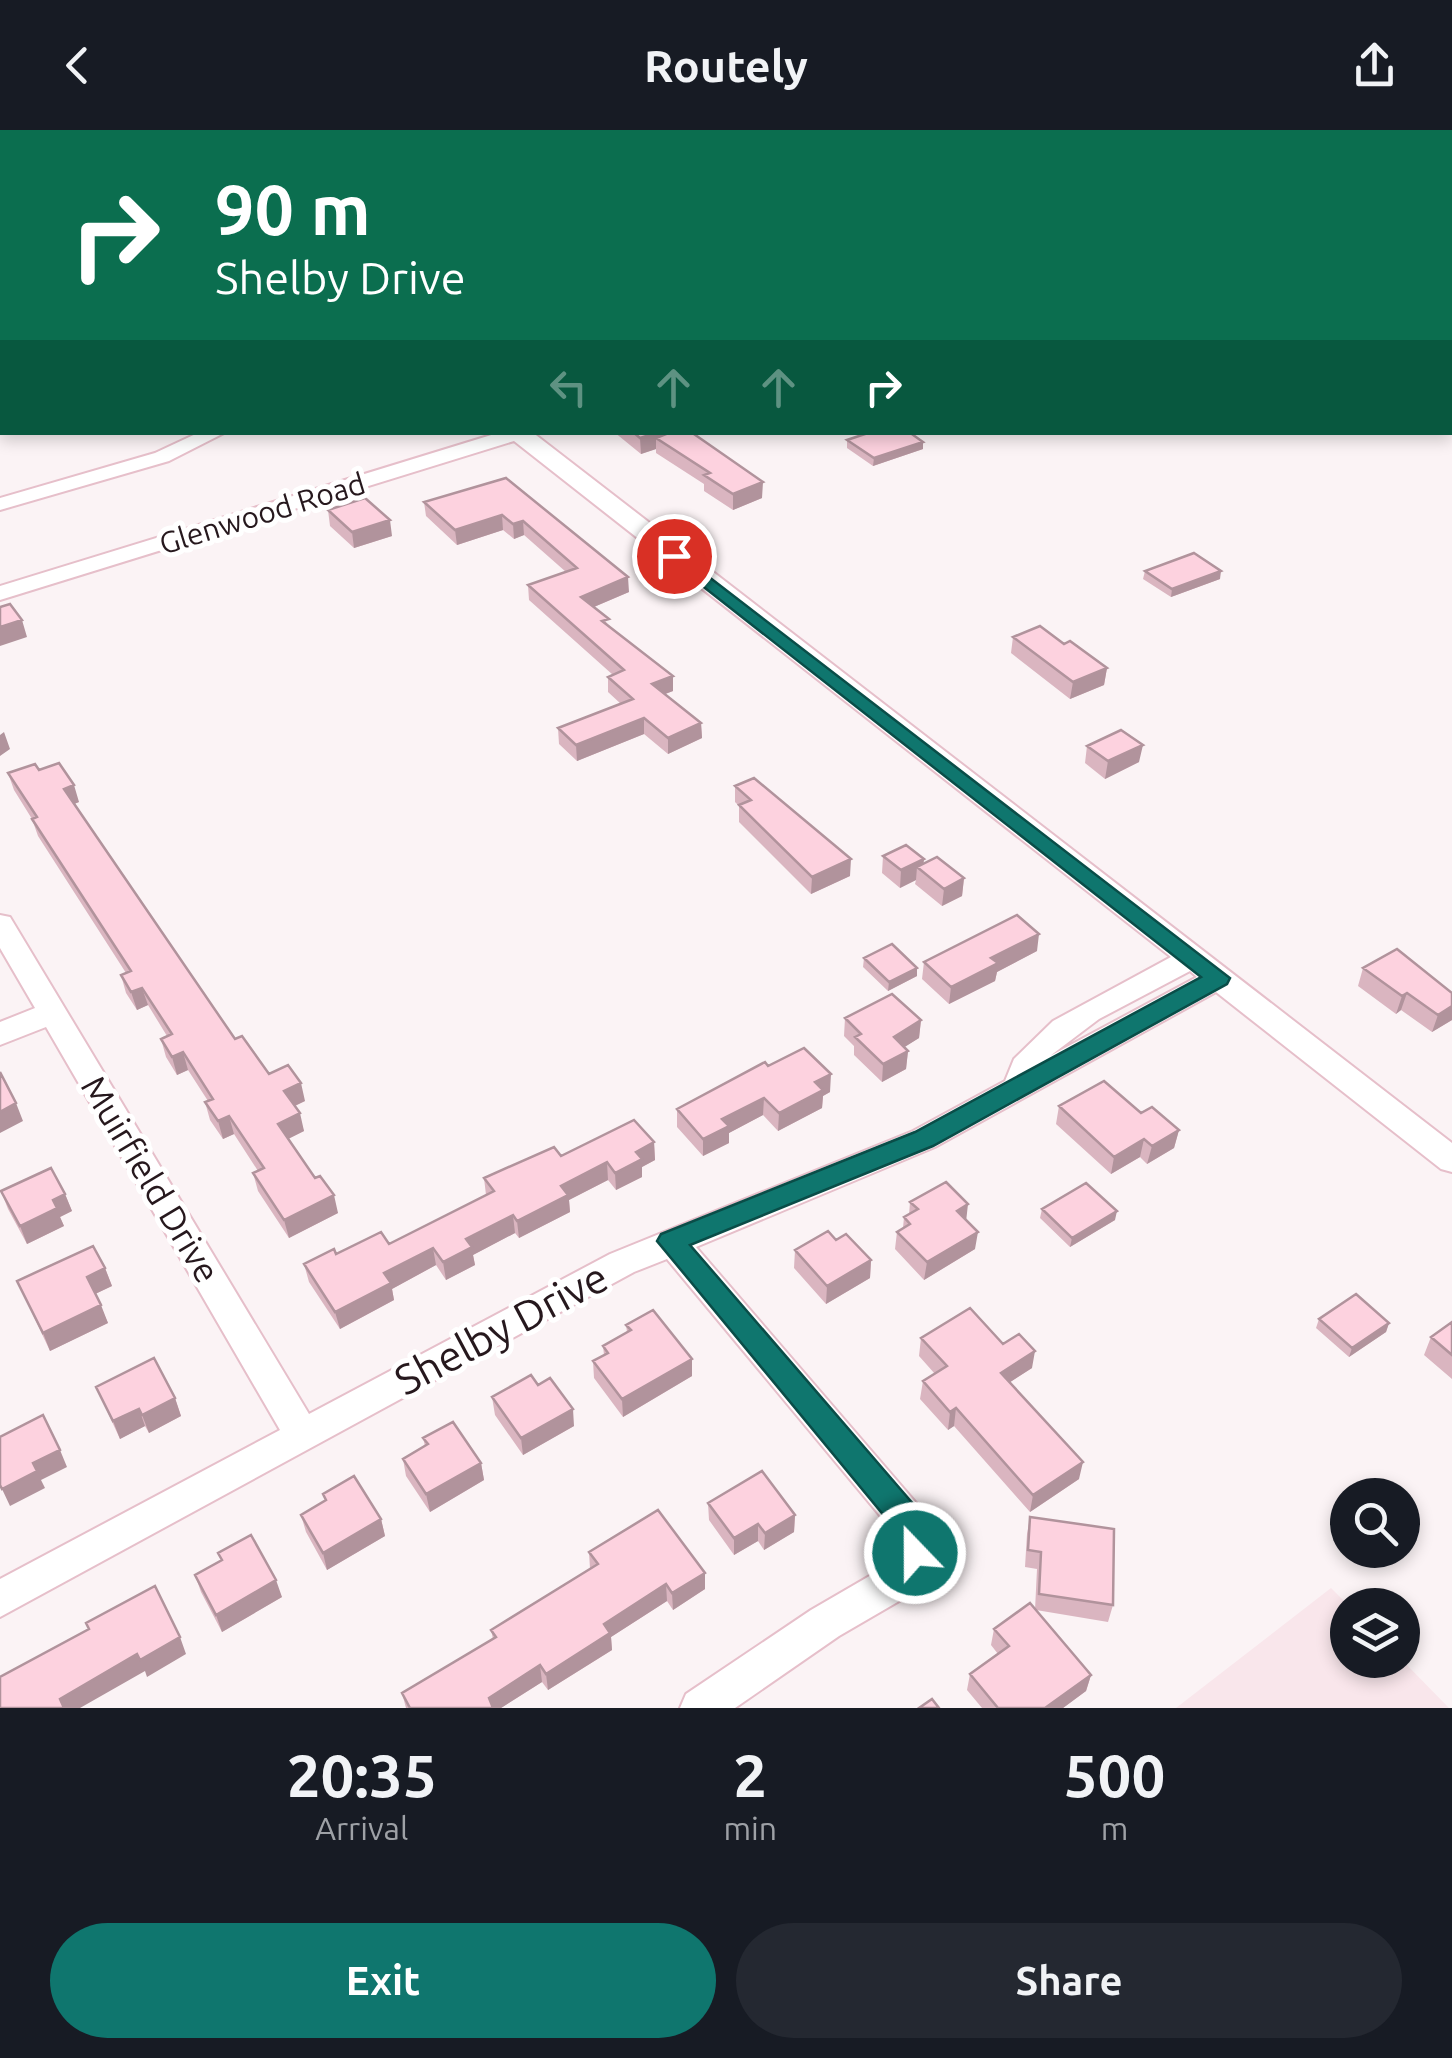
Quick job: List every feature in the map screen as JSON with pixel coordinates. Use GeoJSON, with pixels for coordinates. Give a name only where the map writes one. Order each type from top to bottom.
{"type":"FeatureCollection","features":[{"type":"Feature","properties":{"kind":"street"},"geometry":{"type":"LineString","coordinates":[[0,504],[162,457],[210,435]]}},
{"type":"Feature","properties":{"kind":"street","name":"Glenwood Road"},"geometry":{"type":"LineString","coordinates":[[0,593],[513,435]]}},
{"type":"Feature","properties":{"kind":"street"},"geometry":{"type":"LineString","coordinates":[[522,435],[1452,1160]]}},
{"type":"Feature","properties":{"kind":"street","name":"Muirfield Drive"},"geometry":{"type":"LineString","coordinates":[[0,924],[302,1436]]}},
{"type":"Feature","properties":{"kind":"street"},"geometry":{"type":"LineString","coordinates":[[1017,1088],[1020,1069],[1055,1033],[1192,958]]}},
{"type":"Feature","properties":{"kind":"street","name":"Shelby Drive"},"geometry":{"type":"LineString","coordinates":[[0,1599],[622,1263],[924,1139],[1218,978]]}},
{"type":"Feature","properties":{"kind":"street"},"geometry":{"type":"LineString","coordinates":[[0,1034],[52,1013]]}},
{"type":"Feature","properties":{"kind":"street"},"geometry":{"type":"LineString","coordinates":[[671,1241],[910,1523],[915,1553],[900,1580],[825,1624],[700,1708]]}},
{"type":"Feature","properties":{"kind":"shaded area"},"geometry":{"type":"Polygon","coordinates":[[[1330,1589],[1330,1678],[1420,1678],[1449,1708],[1176,1708],[1330,1589]]]}},
{"type":"Feature","properties":{"kind":"building"},"geometry":{"type":"Polygon","coordinates":[[[695,435],[763,482],[733,494],[704,475],[710,473],[656,438],[695,435]]]}},
{"type":"Feature","properties":{"kind":"building"},"geometry":{"type":"Polygon","coordinates":[[[862,435],[913,435],[923,442],[874,458],[847,440],[862,435]]]}},
{"type":"Feature","properties":{"kind":"building"},"geometry":{"type":"Polygon","coordinates":[[[506,478],[628,577],[581,597],[609,619],[602,621],[673,676],[652,684],[701,723],[668,738],[644,718],[576,745],[558,728],[633,699],[608,677],[624,670],[528,585],[577,568],[523,521],[513,524],[502,515],[455,530],[424,502],[506,478]]]}},
{"type":"Feature","properties":{"kind":"building"},"geometry":{"type":"Polygon","coordinates":[[[365,498],[390,520],[352,532],[328,510],[365,498]]]}},
{"type":"Feature","properties":{"kind":"building"},"geometry":{"type":"Polygon","coordinates":[[[1194,553],[1221,571],[1172,589],[1145,571],[1194,553]]]}},
{"type":"Feature","properties":{"kind":"building"},"geometry":{"type":"Polygon","coordinates":[[[10,604],[22,620],[0,627],[0,607],[10,604]]]}},
{"type":"Feature","properties":{"kind":"building"},"geometry":{"type":"Polygon","coordinates":[[[1040,626],[1064,644],[1070,641],[1107,668],[1073,682],[1013,637],[1040,626]]]}},
{"type":"Feature","properties":{"kind":"building"},"geometry":{"type":"Polygon","coordinates":[[[1121,730],[1143,745],[1108,761],[1087,746],[1121,730]]]}},
{"type":"Feature","properties":{"kind":"building"},"geometry":{"type":"Polygon","coordinates":[[[59,763],[74,785],[64,789],[235,1039],[242,1036],[269,1074],[288,1065],[301,1083],[284,1091],[300,1113],[278,1124],[315,1178],[320,1176],[334,1195],[284,1220],[253,1173],[264,1168],[229,1116],[218,1121],[205,1102],[213,1099],[183,1052],[172,1057],[161,1039],[172,1034],[142,988],[131,992],[121,975],[131,971],[32,819],[37,817],[8,773],[35,764],[39,770],[59,763]]]}},
{"type":"Feature","properties":{"kind":"building"},"geometry":{"type":"Polygon","coordinates":[[[754,778],[851,859],[812,877],[739,805],[751,800],[735,786],[754,778]]]}},
{"type":"Feature","properties":{"kind":"building"},"geometry":{"type":"Polygon","coordinates":[[[906,845],[924,859],[901,870],[883,856],[906,845]]]}},
{"type":"Feature","properties":{"kind":"building"},"geometry":{"type":"Polygon","coordinates":[[[937,857],[964,878],[944,889],[917,867],[937,857]]]}},
{"type":"Feature","properties":{"kind":"building"},"geometry":{"type":"Polygon","coordinates":[[[1017,915],[1039,934],[991,958],[998,963],[951,987],[924,962],[1017,915]]]}},
{"type":"Feature","properties":{"kind":"building"},"geometry":{"type":"Polygon","coordinates":[[[892,944],[917,968],[889,982],[864,958],[892,944]]]}},
{"type":"Feature","properties":{"kind":"building"},"geometry":{"type":"Polygon","coordinates":[[[1397,949],[1452,993],[1452,1006],[1438,1015],[1407,993],[1402,996],[1363,968],[1397,949]]]}},
{"type":"Feature","properties":{"kind":"building"},"geometry":{"type":"Polygon","coordinates":[[[892,994],[921,1020],[894,1037],[908,1051],[883,1064],[855,1037],[861,1034],[845,1018],[892,994]]]}},
{"type":"Feature","properties":{"kind":"building"},"geometry":{"type":"Polygon","coordinates":[[[804,1048],[831,1074],[815,1082],[823,1090],[779,1113],[764,1098],[722,1119],[729,1126],[703,1139],[677,1109],[765,1062],[768,1066],[804,1048]]]}},
{"type":"Feature","properties":{"kind":"building"},"geometry":{"type":"Polygon","coordinates":[[[0,1072],[16,1103],[0,1112],[0,1072]]]}},
{"type":"Feature","properties":{"kind":"building"},"geometry":{"type":"Polygon","coordinates":[[[1104,1081],[1141,1113],[1152,1107],[1179,1130],[1152,1146],[1144,1139],[1114,1157],[1059,1106],[1104,1081]]]}},
{"type":"Feature","properties":{"kind":"building"},"geometry":{"type":"Polygon","coordinates":[[[634,1120],[654,1142],[636,1152],[642,1159],[615,1173],[607,1162],[561,1186],[568,1195],[517,1221],[513,1215],[466,1239],[472,1247],[443,1262],[433,1248],[384,1273],[391,1283],[335,1312],[304,1264],[334,1249],[336,1254],[381,1232],[389,1244],[494,1191],[484,1178],[554,1147],[561,1156],[634,1120]]]}},
{"type":"Feature","properties":{"kind":"building"},"geometry":{"type":"Polygon","coordinates":[[[51,1168],[65,1194],[53,1200],[57,1208],[20,1226],[1,1191],[51,1168]]]}},
{"type":"Feature","properties":{"kind":"building"},"geometry":{"type":"Polygon","coordinates":[[[946,1182],[968,1204],[957,1211],[978,1232],[927,1262],[897,1232],[910,1224],[904,1217],[918,1209],[910,1202],[946,1182]]]}},
{"type":"Feature","properties":{"kind":"building"},"geometry":{"type":"Polygon","coordinates":[[[1086,1183],[1117,1211],[1072,1238],[1042,1209],[1086,1183]]]}},
{"type":"Feature","properties":{"kind":"building"},"geometry":{"type":"Polygon","coordinates":[[[828,1231],[836,1240],[846,1234],[871,1260],[827,1286],[795,1250],[828,1231]]]}},
{"type":"Feature","properties":{"kind":"building"},"geometry":{"type":"Polygon","coordinates":[[[93,1246],[105,1268],[87,1277],[101,1305],[43,1333],[17,1281],[93,1246]]]}},
{"type":"Feature","properties":{"kind":"building"},"geometry":{"type":"Polygon","coordinates":[[[1356,1294],[1389,1323],[1352,1348],[1319,1319],[1356,1294]]]}},
{"type":"Feature","properties":{"kind":"building"},"geometry":{"type":"Polygon","coordinates":[[[970,1308],[1003,1344],[1019,1334],[1035,1351],[1001,1373],[1083,1462],[1033,1495],[956,1408],[950,1412],[923,1381],[947,1366],[921,1338],[970,1308]]]}},
{"type":"Feature","properties":{"kind":"building"},"geometry":{"type":"Polygon","coordinates":[[[653,1310],[692,1359],[622,1399],[593,1361],[608,1353],[603,1346],[631,1330],[626,1325],[653,1310]]]}},
{"type":"Feature","properties":{"kind":"building"},"geometry":{"type":"Polygon","coordinates":[[[1452,1322],[1452,1355],[1431,1337],[1452,1322]]]}},
{"type":"Feature","properties":{"kind":"building"},"geometry":{"type":"Polygon","coordinates":[[[154,1358],[175,1398],[142,1415],[139,1409],[113,1421],[96,1387],[154,1358]]]}},
{"type":"Feature","properties":{"kind":"building"},"geometry":{"type":"Polygon","coordinates":[[[531,1375],[538,1385],[550,1378],[573,1409],[521,1438],[492,1397],[531,1375]]]}},
{"type":"Feature","properties":{"kind":"building"},"geometry":{"type":"Polygon","coordinates":[[[43,1415],[60,1450],[33,1463],[37,1471],[2,1489],[0,1437],[43,1415]]]}},
{"type":"Feature","properties":{"kind":"building"},"geometry":{"type":"Polygon","coordinates":[[[453,1422],[481,1463],[426,1494],[403,1459],[428,1444],[423,1438],[453,1422]]]}},
{"type":"Feature","properties":{"kind":"building"},"geometry":{"type":"Polygon","coordinates":[[[762,1471],[795,1515],[765,1533],[758,1524],[734,1538],[708,1503],[762,1471]]]}},
{"type":"Feature","properties":{"kind":"building"},"geometry":{"type":"Polygon","coordinates":[[[354,1476],[381,1519],[323,1553],[301,1515],[326,1500],[323,1494],[354,1476]]]}},
{"type":"Feature","properties":{"kind":"building"},"geometry":{"type":"Polygon","coordinates":[[[658,1510],[705,1573],[672,1593],[666,1584],[604,1624],[610,1633],[546,1674],[540,1665],[489,1698],[493,1708],[410,1708],[402,1693],[496,1637],[491,1630],[598,1564],[589,1552],[658,1510]]]}},
{"type":"Feature","properties":{"kind":"building"},"geometry":{"type":"Polygon","coordinates":[[[1030,1517],[1114,1529],[1113,1605],[1039,1594],[1041,1552],[1028,1550],[1030,1517]]]}},
{"type":"Feature","properties":{"kind":"building"},"geometry":{"type":"Polygon","coordinates":[[[251,1535],[276,1580],[216,1615],[195,1575],[222,1560],[218,1553],[251,1535]]]}},
{"type":"Feature","properties":{"kind":"building"},"geometry":{"type":"Polygon","coordinates":[[[155,1586],[180,1637],[140,1660],[137,1654],[60,1699],[64,1708],[0,1708],[0,1677],[89,1629],[86,1623],[155,1586]]]}},
{"type":"Feature","properties":{"kind":"building"},"geometry":{"type":"Polygon","coordinates":[[[1030,1603],[1091,1675],[1045,1708],[998,1708],[970,1674],[1009,1646],[994,1629],[1030,1603]]]}},
{"type":"Feature","properties":{"kind":"building"},"geometry":{"type":"Polygon","coordinates":[[[932,1699],[939,1708],[919,1708],[932,1699]]]}},
{"type":"Feature","properties":{"kind":"route"},"geometry":{"type":"LineString","coordinates":[[674,556],[1218,978],[924,1139],[671,1241],[910,1523],[915,1553]]}}]}
